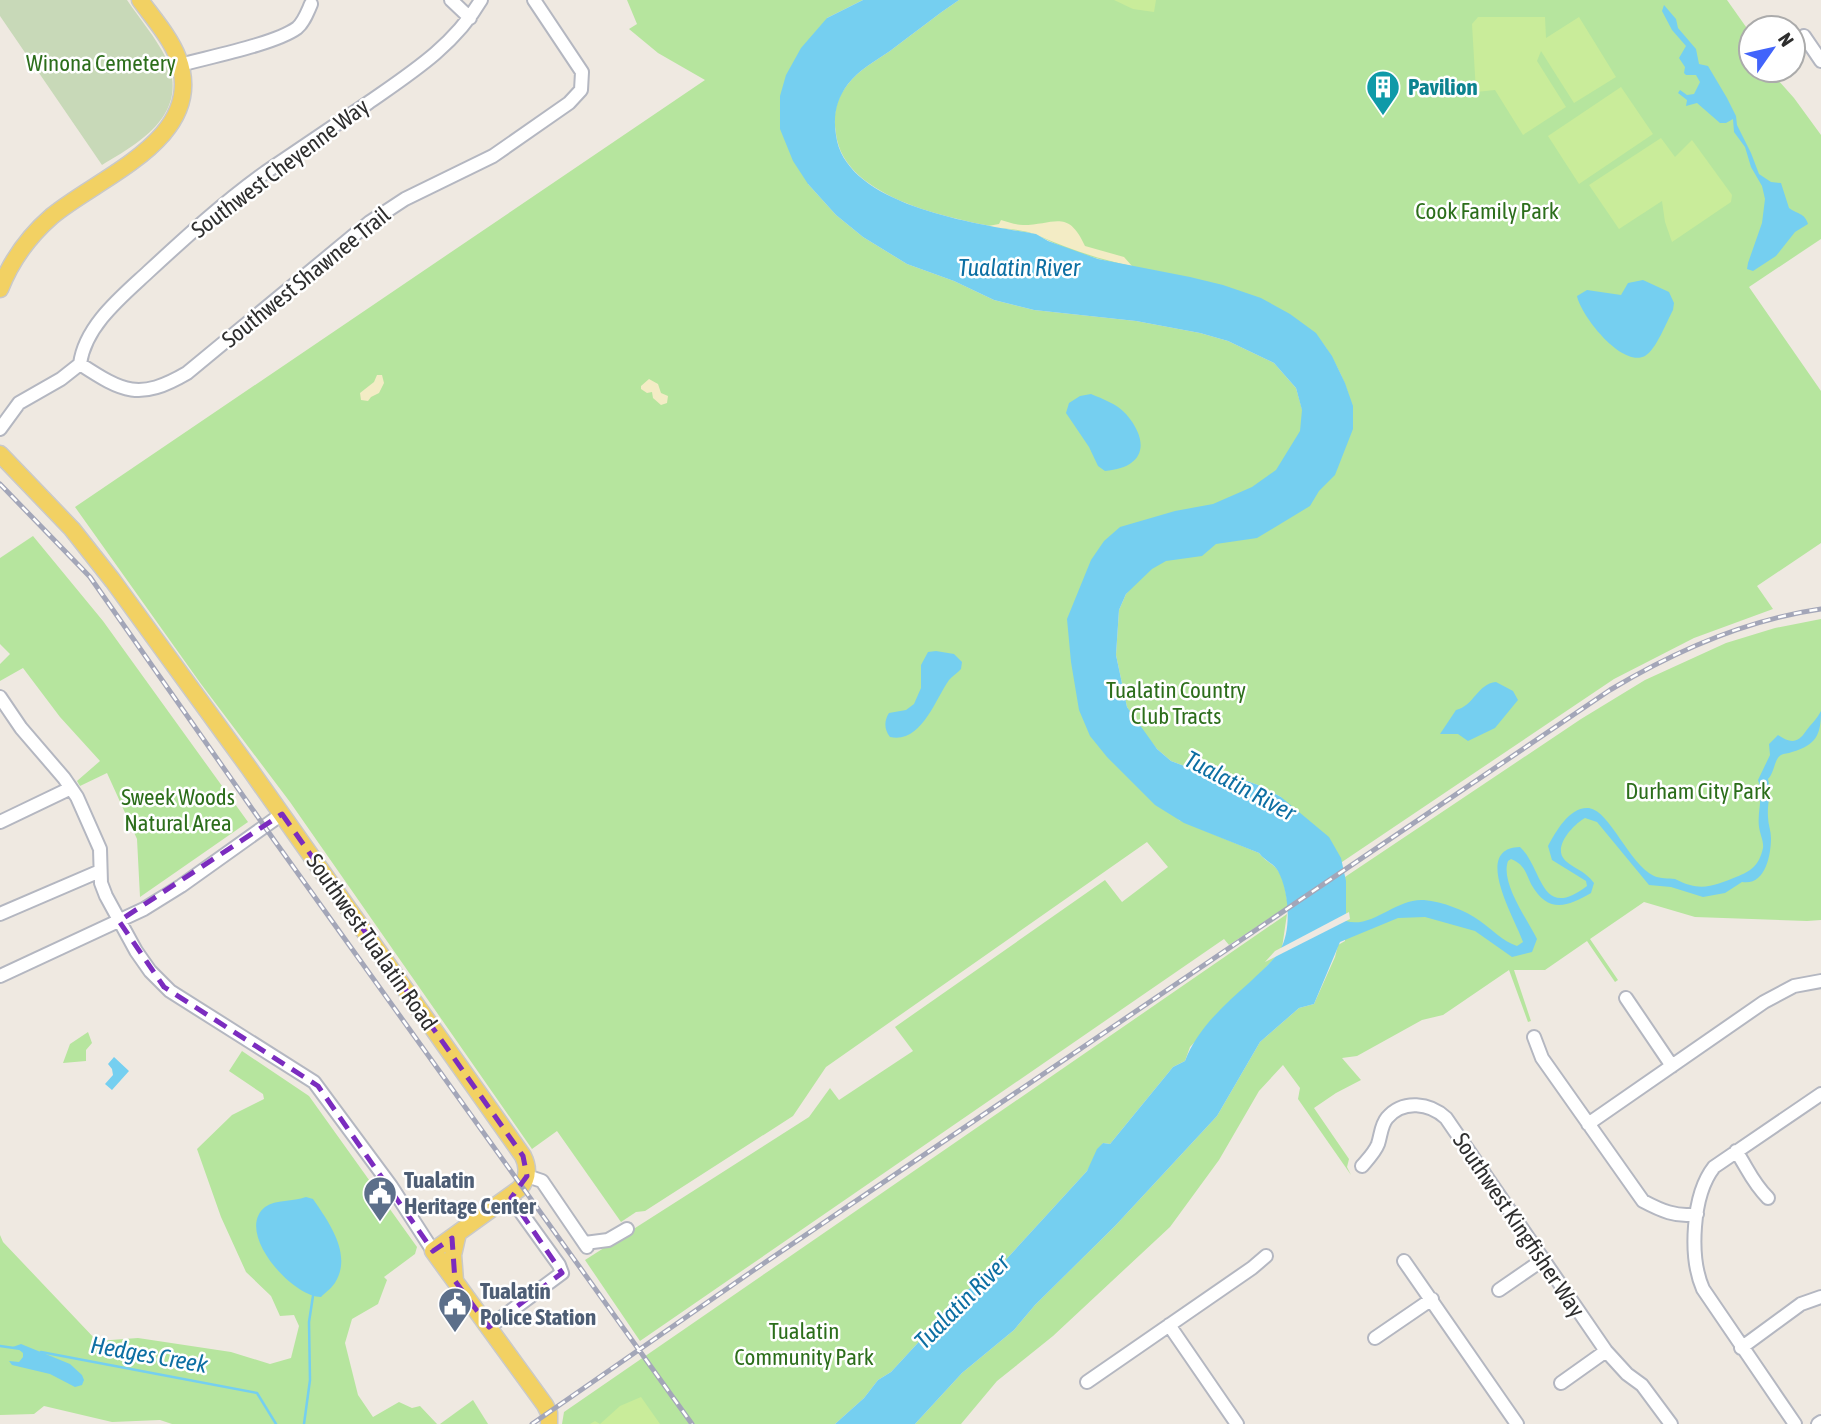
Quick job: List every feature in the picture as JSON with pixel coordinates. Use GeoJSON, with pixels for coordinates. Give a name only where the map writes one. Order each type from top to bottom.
{"type":"FeatureCollection","features":[{"type":"Feature","properties":{"kind":"main road"},"geometry":{"type":"LineString","coordinates":[[0,289],[13,263],[43,225],[62,208],[147,150],[167,131],[180,103],[183,80],[172,45],[141,0]]}},
{"type":"Feature","properties":{"kind":"main road","name":"Southwest Tualatin Road"},"geometry":{"type":"LineString","coordinates":[[0,454],[93,554],[282,814],[518,1147],[526,1161],[527,1176]]}},
{"type":"Feature","properties":{"kind":"main road"},"geometry":{"type":"LineString","coordinates":[[527,1176],[510,1197],[433,1251],[545,1405],[549,1413],[549,1424]]}},
{"type":"Feature","properties":{"kind":"main road"},"geometry":{"type":"LineString","coordinates":[[455,1281],[453,1255],[458,1233]]}},
{"type":"Feature","properties":{"kind":"street"},"geometry":{"type":"LineString","coordinates":[[451,0],[470,18]]}},
{"type":"Feature","properties":{"kind":"street","name":"Southwest Cheyenne Way"},"geometry":{"type":"LineString","coordinates":[[80,364],[83,345],[105,315],[128,290],[196,228],[263,174],[427,62],[470,18],[481,0]]}},
{"type":"Feature","properties":{"kind":"street","name":"Southwest Shawnee Trail"},"geometry":{"type":"LineString","coordinates":[[80,364],[118,387],[132,391],[158,388],[174,381],[370,222],[405,199],[493,156],[569,103],[581,90],[582,72],[534,0]]}},
{"type":"Feature","properties":{"kind":"street"},"geometry":{"type":"LineString","coordinates":[[180,65],[277,38],[297,27],[305,18],[311,4]]}},
{"type":"Feature","properties":{"kind":"street"},"geometry":{"type":"LineString","coordinates":[[1817,47],[1821,61]]}},
{"type":"Feature","properties":{"kind":"street"},"geometry":{"type":"LineString","coordinates":[[0,429],[19,402],[61,379],[80,364]]}},
{"type":"Feature","properties":{"kind":"street"},"geometry":{"type":"LineString","coordinates":[[0,697],[29,738],[71,788],[100,849],[100,871],[106,896],[142,960],[164,987],[288,1064],[318,1086],[391,1186],[433,1251]]}},
{"type":"Feature","properties":{"kind":"street"},"geometry":{"type":"LineString","coordinates":[[0,822],[71,788]]}},
{"type":"Feature","properties":{"kind":"street"},"geometry":{"type":"LineString","coordinates":[[0,975],[119,921],[160,899],[282,814]]}},
{"type":"Feature","properties":{"kind":"street"},"geometry":{"type":"LineString","coordinates":[[0,914],[100,871]]}},
{"type":"Feature","properties":{"kind":"street"},"geometry":{"type":"LineString","coordinates":[[1588,1124],[1779,993],[1794,986],[1821,981]]}},
{"type":"Feature","properties":{"kind":"street"},"geometry":{"type":"LineString","coordinates":[[1626,998],[1672,1066]]}},
{"type":"Feature","properties":{"kind":"street"},"geometry":{"type":"LineString","coordinates":[[1534,1037],[1542,1058],[1643,1201],[1663,1211],[1686,1216],[1697,1214]]}},
{"type":"Feature","properties":{"kind":"street"},"geometry":{"type":"LineString","coordinates":[[1795,1424],[1703,1289],[1697,1276],[1695,1259],[1697,1214],[1701,1191],[1709,1174],[1721,1161],[1821,1094]]}},
{"type":"Feature","properties":{"kind":"street","name":"Southwest Kingfisher Way"},"geometry":{"type":"LineString","coordinates":[[1362,1166],[1378,1144],[1383,1125],[1397,1110],[1409,1105],[1431,1107],[1446,1118],[1605,1352],[1642,1385],[1671,1424]]}},
{"type":"Feature","properties":{"kind":"street"},"geometry":{"type":"LineString","coordinates":[[1736,1151],[1754,1184],[1768,1198]]}},
{"type":"Feature","properties":{"kind":"street"},"geometry":{"type":"LineString","coordinates":[[527,1176],[542,1181],[586,1245],[608,1240],[627,1228]]}},
{"type":"Feature","properties":{"kind":"street"},"geometry":{"type":"LineString","coordinates":[[489,1327],[562,1273],[510,1197]]}},
{"type":"Feature","properties":{"kind":"street"},"geometry":{"type":"LineString","coordinates":[[1087,1382],[1266,1256]]}},
{"type":"Feature","properties":{"kind":"street"},"geometry":{"type":"LineString","coordinates":[[1499,1290],[1544,1259]]}},
{"type":"Feature","properties":{"kind":"street"},"geometry":{"type":"LineString","coordinates":[[1404,1261],[1517,1424]]}},
{"type":"Feature","properties":{"kind":"street"},"geometry":{"type":"LineString","coordinates":[[1741,1348],[1794,1308],[1821,1297]]}},
{"type":"Feature","properties":{"kind":"street"},"geometry":{"type":"LineString","coordinates":[[1375,1338],[1432,1299]]}},
{"type":"Feature","properties":{"kind":"street"},"geometry":{"type":"LineString","coordinates":[[1169,1325],[1237,1424]]}},
{"type":"Feature","properties":{"kind":"street"},"geometry":{"type":"LineString","coordinates":[[1561,1383],[1605,1352]]}},
{"type":"Feature","properties":{"kind":"highlighted area"},"geometry":{"type":"Polygon","coordinates":[[[282,814],[523,1156],[527,1176],[511,1198],[562,1273],[489,1327],[455,1281],[452,1238],[433,1251],[318,1086],[164,987],[119,921],[282,814]]]}},
{"type":"Feature","properties":{"kind":"green space","name":"Winona Cemetery"},"geometry":{"type":"Polygon","coordinates":[[[0,0],[127,0],[162,51],[172,77],[172,95],[158,124],[146,136],[102,165],[0,16],[0,0]]]}},
{"type":"Feature","properties":{"kind":"green space"},"geometry":{"type":"Polygon","coordinates":[[[627,0],[863,0],[827,18],[808,184],[836,215],[863,237],[907,264],[954,281],[994,300],[1034,310],[1136,321],[1228,341],[1274,363],[1296,388],[1302,409],[1353,428],[1347,389],[1326,348],[1315,335],[1283,312],[1254,297],[1223,286],[1096,258],[1065,248],[1036,234],[950,217],[918,208],[888,195],[863,179],[845,159],[836,134],[836,108],[840,96],[862,70],[959,0],[1727,0],[1737,14],[1737,84],[1782,84],[1821,135],[1821,239],[1749,287],[1821,391],[1821,543],[1757,586],[1773,609],[1694,638],[1614,679],[1339,864],[1281,797],[1233,776],[1203,773],[1171,761],[1143,732],[1127,707],[1116,655],[1119,610],[1126,594],[1136,582],[1118,593],[1114,655],[1125,708],[1179,820],[1259,853],[1279,871],[1288,906],[1229,945],[1224,939],[640,1341],[585,1260],[809,1117],[830,1088],[839,1100],[913,1051],[895,1027],[1105,880],[1122,902],[1168,867],[1147,842],[826,1067],[793,1116],[645,1211],[636,1212],[621,1222],[557,1131],[532,1149],[290,802],[201,684],[75,507],[705,80],[658,53],[629,29],[637,24],[627,0]]]}},
{"type":"Feature","properties":{"kind":"green space"},"geometry":{"type":"Polygon","coordinates":[[[1114,0],[1156,0],[1154,12],[1133,9],[1114,0]]]}},
{"type":"Feature","properties":{"kind":"green space"},"geometry":{"type":"Polygon","coordinates":[[[1478,17],[1545,17],[1546,38],[1579,17],[1616,77],[1574,103],[1541,51],[1537,61],[1566,107],[1523,135],[1495,90],[1476,92],[1472,24],[1478,17]]]}},
{"type":"Feature","properties":{"kind":"green space"},"geometry":{"type":"Polygon","coordinates":[[[1621,87],[1653,134],[1579,184],[1548,136],[1621,87]]]}},
{"type":"Feature","properties":{"kind":"green space"},"geometry":{"type":"Polygon","coordinates":[[[1661,138],[1675,157],[1692,140],[1732,195],[1731,202],[1672,242],[1662,201],[1619,229],[1589,185],[1661,138]]]}},
{"type":"Feature","properties":{"kind":"green space","name":"Sweek Woods Natural Area"},"geometry":{"type":"Polygon","coordinates":[[[33,536],[103,621],[248,822],[140,897],[137,839],[107,773],[80,786],[77,781],[100,761],[60,717],[23,668],[0,681],[0,664],[10,654],[0,644],[0,558],[33,536]]]}},
{"type":"Feature","properties":{"kind":"green space","name":"Durham City Park"},"geometry":{"type":"Polygon","coordinates":[[[1821,619],[1821,920],[1695,917],[1644,902],[1590,939],[1618,980],[1615,982],[1587,941],[1545,970],[1514,970],[1531,1021],[1528,1022],[1509,970],[1443,1015],[1422,1020],[1357,1056],[1342,1058],[1361,1080],[1314,1108],[1349,1159],[1347,1167],[1351,1175],[1298,1099],[1300,1088],[1283,1065],[1259,1091],[1219,1160],[1170,1227],[1053,1336],[997,1381],[961,1424],[915,1424],[962,1373],[1014,1330],[1217,1116],[1260,1042],[1299,1008],[1314,1004],[1338,945],[1345,941],[1345,877],[1581,719],[1645,680],[1726,643],[1775,628],[1821,619]]]}},
{"type":"Feature","properties":{"kind":"green space","name":"Tualatin Community Park"},"geometry":{"type":"Polygon","coordinates":[[[1287,914],[1282,948],[1190,1047],[1185,1061],[1173,1067],[1110,1144],[1103,1143],[1087,1171],[1001,1265],[953,1298],[939,1320],[891,1372],[878,1380],[864,1398],[835,1424],[562,1424],[564,1412],[1287,914]]]}},
{"type":"Feature","properties":{"kind":"green space"},"geometry":{"type":"Polygon","coordinates":[[[88,1032],[92,1043],[86,1050],[86,1061],[63,1063],[70,1044],[88,1032]]]}},
{"type":"Feature","properties":{"kind":"green space"},"geometry":{"type":"Polygon","coordinates":[[[242,1051],[309,1096],[417,1247],[415,1254],[384,1277],[387,1280],[378,1304],[352,1319],[345,1343],[358,1395],[373,1417],[399,1402],[412,1408],[420,1406],[437,1424],[172,1424],[160,1420],[112,1422],[44,1406],[34,1414],[0,1415],[0,1235],[3,1242],[97,1341],[138,1338],[231,1352],[270,1364],[291,1358],[299,1326],[294,1315],[280,1316],[271,1296],[246,1272],[221,1217],[197,1149],[232,1115],[264,1099],[263,1094],[229,1071],[242,1051]]]}},
{"type":"Feature","properties":{"kind":"green space"},"geometry":{"type":"Polygon","coordinates":[[[641,1397],[660,1424],[600,1424],[620,1406],[641,1397]]]}},
{"type":"Feature","properties":{"kind":"green space"},"geometry":{"type":"Polygon","coordinates":[[[473,1400],[488,1424],[440,1424],[473,1400]]]}},
{"type":"Feature","properties":{"kind":"sand"},"geometry":{"type":"Polygon","coordinates":[[[1001,220],[1023,225],[1059,221],[1066,223],[1079,234],[1085,246],[1124,257],[1132,266],[1084,253],[1031,233],[988,226],[999,224],[1001,220]]]}},
{"type":"Feature","properties":{"kind":"sand"},"geometry":{"type":"Polygon","coordinates":[[[377,375],[382,375],[384,383],[379,393],[368,401],[361,400],[360,393],[374,382],[377,375]]]}},
{"type":"Feature","properties":{"kind":"sand"},"geometry":{"type":"Polygon","coordinates":[[[649,379],[658,384],[661,393],[668,396],[667,403],[661,405],[653,398],[652,392],[647,393],[641,389],[649,379]]]}},
{"type":"Feature","properties":{"kind":"water","name":"Tualatin River"},"geometry":{"type":"Polygon","coordinates":[[[863,0],[959,0],[862,70],[852,79],[841,96],[835,115],[836,135],[845,160],[863,179],[888,195],[918,208],[1036,234],[1098,259],[1190,277],[1261,298],[1316,333],[1332,356],[1353,406],[1353,429],[1335,475],[1319,491],[1310,506],[1257,538],[1216,544],[1202,556],[1166,561],[1152,569],[1126,594],[1119,610],[1116,655],[1127,707],[1157,749],[1171,761],[1203,773],[1233,776],[1258,785],[1281,797],[1329,837],[1341,858],[1346,881],[1346,921],[1365,921],[1404,904],[1431,901],[1468,913],[1517,946],[1523,942],[1500,887],[1499,859],[1506,850],[1520,847],[1551,895],[1560,898],[1572,896],[1587,886],[1586,881],[1552,860],[1548,846],[1564,821],[1582,808],[1597,811],[1636,861],[1654,876],[1702,887],[1741,875],[1757,864],[1763,848],[1759,827],[1758,780],[1770,755],[1769,744],[1778,735],[1790,741],[1797,740],[1821,711],[1816,738],[1807,746],[1782,754],[1768,779],[1771,845],[1765,868],[1761,875],[1750,882],[1742,882],[1725,893],[1703,897],[1671,887],[1649,885],[1597,822],[1585,818],[1566,836],[1561,854],[1594,883],[1591,893],[1574,902],[1551,904],[1537,894],[1522,866],[1511,859],[1508,861],[1511,890],[1537,939],[1532,952],[1512,957],[1475,931],[1425,917],[1398,918],[1340,942],[1314,1004],[1299,1008],[1260,1042],[1217,1116],[1014,1330],[962,1373],[915,1424],[835,1424],[864,1398],[878,1380],[891,1372],[939,1320],[953,1298],[1001,1265],[1087,1171],[1097,1149],[1103,1143],[1110,1144],[1173,1067],[1185,1061],[1204,1028],[1270,963],[1284,942],[1288,921],[1287,900],[1282,879],[1276,869],[1259,853],[1184,823],[1155,805],[1090,736],[1079,710],[1067,619],[1091,560],[1104,541],[1120,527],[1175,511],[1213,504],[1252,487],[1276,470],[1300,431],[1302,410],[1296,388],[1274,363],[1228,341],[1136,321],[1034,310],[994,300],[954,281],[907,264],[863,237],[836,215],[808,184],[793,161],[780,129],[780,96],[786,75],[801,48],[827,18],[863,0]]]}},
{"type":"Feature","properties":{"kind":"water"},"geometry":{"type":"Polygon","coordinates":[[[1664,5],[1676,19],[1678,28],[1696,49],[1699,64],[1708,66],[1727,98],[1759,174],[1771,182],[1781,183],[1789,208],[1807,220],[1808,224],[1795,232],[1776,256],[1753,271],[1747,269],[1762,223],[1765,199],[1762,186],[1751,167],[1745,147],[1734,132],[1733,119],[1720,123],[1697,103],[1686,106],[1687,100],[1678,93],[1680,90],[1687,95],[1694,94],[1700,82],[1696,75],[1684,73],[1685,67],[1679,58],[1686,46],[1672,30],[1662,11],[1664,5]]]}},
{"type":"Feature","properties":{"kind":"water"},"geometry":{"type":"Polygon","coordinates":[[[1643,280],[1669,292],[1674,303],[1653,348],[1645,356],[1636,358],[1614,348],[1604,338],[1586,316],[1577,296],[1587,290],[1621,295],[1628,283],[1643,280]]]}},
{"type":"Feature","properties":{"kind":"water"},"geometry":{"type":"Polygon","coordinates":[[[1091,394],[1118,407],[1134,425],[1141,444],[1140,452],[1128,465],[1105,471],[1098,466],[1089,447],[1066,413],[1069,403],[1080,396],[1091,394]]]}},
{"type":"Feature","properties":{"kind":"water"},"geometry":{"type":"Polygon","coordinates":[[[928,652],[954,654],[962,662],[961,669],[949,680],[919,727],[910,734],[890,737],[886,728],[887,716],[889,713],[906,710],[914,704],[921,688],[921,665],[928,652]]]}},
{"type":"Feature","properties":{"kind":"water"},"geometry":{"type":"Polygon","coordinates":[[[1496,682],[1513,691],[1518,700],[1495,728],[1468,741],[1458,734],[1440,734],[1456,710],[1467,704],[1484,687],[1496,682]]]}},
{"type":"Feature","properties":{"kind":"water"},"geometry":{"type":"Polygon","coordinates":[[[114,1057],[129,1071],[112,1090],[105,1084],[113,1075],[108,1064],[114,1057]]]}},
{"type":"Feature","properties":{"kind":"water"},"geometry":{"type":"Polygon","coordinates":[[[306,1197],[313,1199],[325,1217],[340,1249],[340,1270],[335,1283],[321,1297],[309,1294],[282,1275],[261,1246],[257,1232],[257,1218],[265,1207],[306,1197]]]}},
{"type":"Feature","properties":{"kind":"water"},"geometry":{"type":"Polygon","coordinates":[[[21,1344],[70,1364],[82,1375],[82,1385],[75,1387],[50,1374],[12,1365],[9,1361],[19,1362],[23,1353],[17,1348],[10,1348],[21,1344]]]}},
{"type":"Feature","properties":{"kind":"pier"},"geometry":{"type":"Polygon","coordinates":[[[1349,912],[1350,919],[1265,962],[1275,951],[1349,912]]]}},
{"type":"Feature","properties":{"kind":"waterway","name":"Hedges Creek"},"geometry":{"type":"LineString","coordinates":[[304,1424],[310,1380],[309,1322],[313,1296]]}},
{"type":"Feature","properties":{"kind":"waterway","name":"Hedges Creek"},"geometry":{"type":"LineString","coordinates":[[0,1346],[21,1349]]}},
{"type":"Feature","properties":{"kind":"waterway","name":"Hedges Creek"},"geometry":{"type":"LineString","coordinates":[[41,1352],[257,1393],[276,1424]]}},
{"type":"Feature","properties":{"kind":"railway"},"geometry":{"type":"LineString","coordinates":[[0,484],[90,577],[274,840],[692,1424]]}},
{"type":"Feature","properties":{"kind":"railway"},"geometry":{"type":"LineString","coordinates":[[532,1424],[754,1270],[1610,690],[1660,662],[1711,639],[1765,621],[1821,609]]}},
{"type":"Feature","properties":{"kind":"place","name":"Pavilion"},"geometry":{"type":"Point","coordinates":[1383,117]}},
{"type":"Feature","properties":{"kind":"place","name":"Tualatin Heritage Center"},"geometry":{"type":"Point","coordinates":[380,1223]}},
{"type":"Feature","properties":{"kind":"place","name":"Tualatin Police Station"},"geometry":{"type":"Point","coordinates":[455,1334]}},
{"type":"Feature","properties":{"kind":"park label","name":"Cook Family Park"},"geometry":{"type":"Point","coordinates":[1487,211]}},
{"type":"Feature","properties":{"kind":"park label","name":"Tualatin Country Club Tracts"},"geometry":{"type":"Point","coordinates":[1176,703]}}]}
